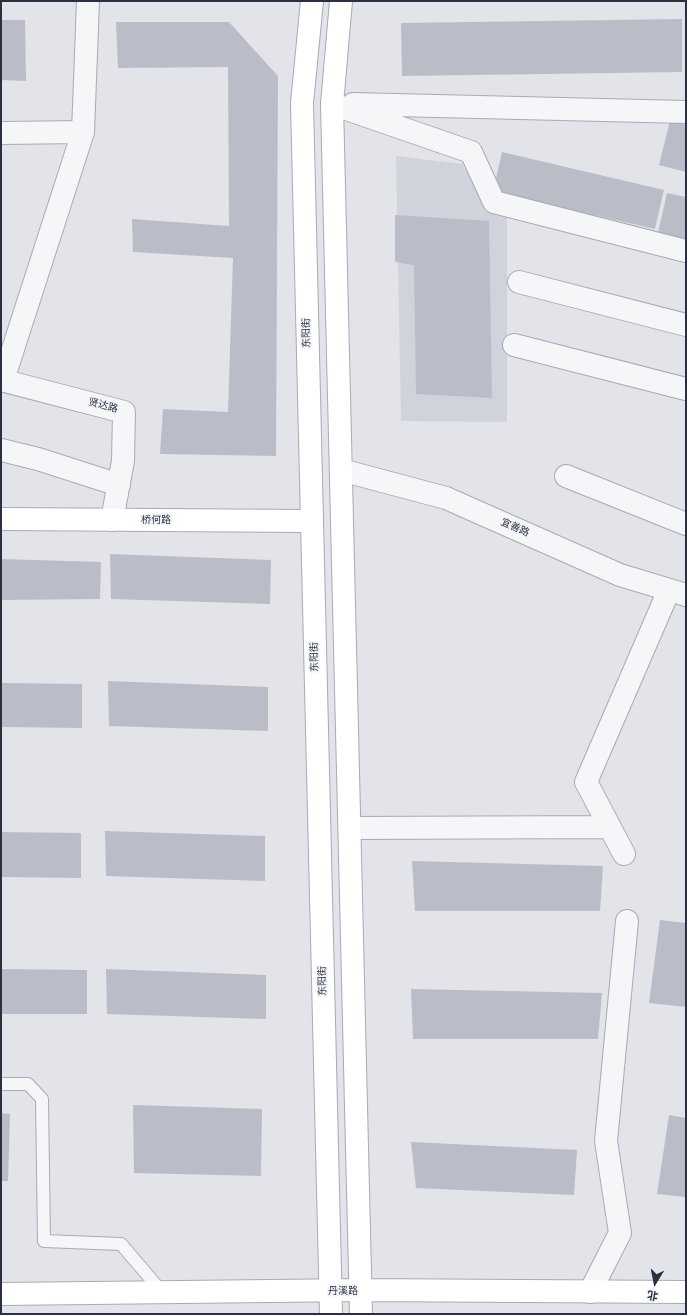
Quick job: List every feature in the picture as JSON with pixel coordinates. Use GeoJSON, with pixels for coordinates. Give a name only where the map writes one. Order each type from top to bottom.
{"type":"FeatureCollection","features":[{"type":"Feature","properties":{"kind":"main road","name":"东阳街"},"geometry":{"type":"LineString","coordinates":[[312,1],[302,103],[331,1314]]}},
{"type":"Feature","properties":{"kind":"main road"},"geometry":{"type":"LineString","coordinates":[[341,1],[332,104],[361,1314]]}},
{"type":"Feature","properties":{"kind":"main road","name":"桥何路"},"geometry":{"type":"LineString","coordinates":[[1,519],[312,521]]}},
{"type":"Feature","properties":{"kind":"main road","name":"丹溪路"},"geometry":{"type":"LineString","coordinates":[[1,1294],[361,1290],[686,1292]]}},
{"type":"Feature","properties":{"kind":"street"},"geometry":{"type":"LineString","coordinates":[[2,380],[83,132],[88,1]]}},
{"type":"Feature","properties":{"kind":"street"},"geometry":{"type":"LineString","coordinates":[[332,104],[686,112]]}},
{"type":"Feature","properties":{"kind":"street"},"geometry":{"type":"LineString","coordinates":[[332,104],[470,152],[494,202],[686,251]]}},
{"type":"Feature","properties":{"kind":"street"},"geometry":{"type":"LineString","coordinates":[[1,133],[83,132]]}},
{"type":"Feature","properties":{"kind":"street"},"geometry":{"type":"LineString","coordinates":[[519,282],[686,325]]}},
{"type":"Feature","properties":{"kind":"street"},"geometry":{"type":"LineString","coordinates":[[514,345],[686,389]]}},
{"type":"Feature","properties":{"kind":"street","name":"贤达路"},"geometry":{"type":"LineString","coordinates":[[2,380],[124,412],[123,461],[112,520]]}},
{"type":"Feature","properties":{"kind":"street"},"geometry":{"type":"LineString","coordinates":[[1,450],[38,459],[119,485]]}},
{"type":"Feature","properties":{"kind":"street","name":"宜善路"},"geometry":{"type":"LineString","coordinates":[[341,470],[446,498],[620,575],[678,592]]}},
{"type":"Feature","properties":{"kind":"street"},"geometry":{"type":"LineString","coordinates":[[566,476],[686,524]]}},
{"type":"Feature","properties":{"kind":"street"},"geometry":{"type":"LineString","coordinates":[[624,854],[586,782],[678,592]]}},
{"type":"Feature","properties":{"kind":"street"},"geometry":{"type":"LineString","coordinates":[[350,828],[610,827]]}},
{"type":"Feature","properties":{"kind":"street"},"geometry":{"type":"LineString","coordinates":[[590,1292],[620,1233],[606,1140],[627,920]]}},
{"type":"Feature","properties":{"kind":"lane"},"geometry":{"type":"LineString","coordinates":[[1,1084],[28,1084],[42,1099],[44,1241],[121,1244],[162,1292]]}},
{"type":"Feature","properties":{"kind":"shaded area"},"geometry":{"type":"Polygon","coordinates":[[[396,156],[462,164],[483,199],[507,218],[507,422],[401,421],[396,156]]]}},
{"type":"Feature","properties":{"kind":"building"},"geometry":{"type":"Polygon","coordinates":[[[682,19],[682,72],[402,76],[401,23],[682,19]]]}},
{"type":"Feature","properties":{"kind":"building"},"geometry":{"type":"Polygon","coordinates":[[[1,20],[25,20],[26,81],[1,80],[1,20]]]}},
{"type":"Feature","properties":{"kind":"building"},"geometry":{"type":"Polygon","coordinates":[[[116,22],[229,22],[278,76],[276,456],[160,454],[163,409],[228,412],[233,258],[133,252],[132,219],[229,226],[228,67],[118,68],[116,22]]]}},
{"type":"Feature","properties":{"kind":"building"},"geometry":{"type":"Polygon","coordinates":[[[670,121],[686,125],[686,172],[659,165],[670,121]]]}},
{"type":"Feature","properties":{"kind":"building"},"geometry":{"type":"Polygon","coordinates":[[[502,152],[664,190],[655,229],[493,192],[502,152]]]}},
{"type":"Feature","properties":{"kind":"building"},"geometry":{"type":"Polygon","coordinates":[[[667,193],[686,197],[686,243],[657,237],[667,193]]]}},
{"type":"Feature","properties":{"kind":"building"},"geometry":{"type":"Polygon","coordinates":[[[395,215],[489,221],[492,398],[416,394],[414,265],[395,262],[395,215]]]}},
{"type":"Feature","properties":{"kind":"building"},"geometry":{"type":"Polygon","coordinates":[[[110,554],[271,560],[270,604],[111,599],[110,554]]]}},
{"type":"Feature","properties":{"kind":"building"},"geometry":{"type":"Polygon","coordinates":[[[1,559],[101,562],[100,599],[1,600],[1,559]]]}},
{"type":"Feature","properties":{"kind":"building"},"geometry":{"type":"Polygon","coordinates":[[[108,681],[268,687],[268,731],[109,726],[108,681]]]}},
{"type":"Feature","properties":{"kind":"building"},"geometry":{"type":"Polygon","coordinates":[[[1,683],[82,684],[82,728],[1,727],[1,683]]]}},
{"type":"Feature","properties":{"kind":"building"},"geometry":{"type":"Polygon","coordinates":[[[105,831],[265,836],[265,881],[106,876],[105,831]]]}},
{"type":"Feature","properties":{"kind":"building"},"geometry":{"type":"Polygon","coordinates":[[[1,832],[81,833],[81,878],[1,877],[1,832]]]}},
{"type":"Feature","properties":{"kind":"building"},"geometry":{"type":"Polygon","coordinates":[[[412,861],[603,866],[600,911],[415,911],[412,861]]]}},
{"type":"Feature","properties":{"kind":"building"},"geometry":{"type":"Polygon","coordinates":[[[660,920],[686,923],[686,1007],[649,1003],[660,920]]]}},
{"type":"Feature","properties":{"kind":"building"},"geometry":{"type":"Polygon","coordinates":[[[1,969],[87,970],[87,1014],[1,1014],[1,969]]]}},
{"type":"Feature","properties":{"kind":"building"},"geometry":{"type":"Polygon","coordinates":[[[106,969],[266,975],[266,1019],[107,1014],[106,969]]]}},
{"type":"Feature","properties":{"kind":"building"},"geometry":{"type":"Polygon","coordinates":[[[411,989],[602,993],[598,1039],[413,1039],[411,989]]]}},
{"type":"Feature","properties":{"kind":"building"},"geometry":{"type":"Polygon","coordinates":[[[133,1105],[262,1109],[261,1176],[134,1173],[133,1105]]]}},
{"type":"Feature","properties":{"kind":"building"},"geometry":{"type":"Polygon","coordinates":[[[1,1113],[10,1114],[8,1181],[1,1181],[1,1113]]]}},
{"type":"Feature","properties":{"kind":"building"},"geometry":{"type":"Polygon","coordinates":[[[669,1115],[686,1118],[686,1197],[657,1194],[669,1115]]]}},
{"type":"Feature","properties":{"kind":"building"},"geometry":{"type":"Polygon","coordinates":[[[411,1142],[577,1150],[574,1195],[416,1188],[411,1142]]]}}]}
